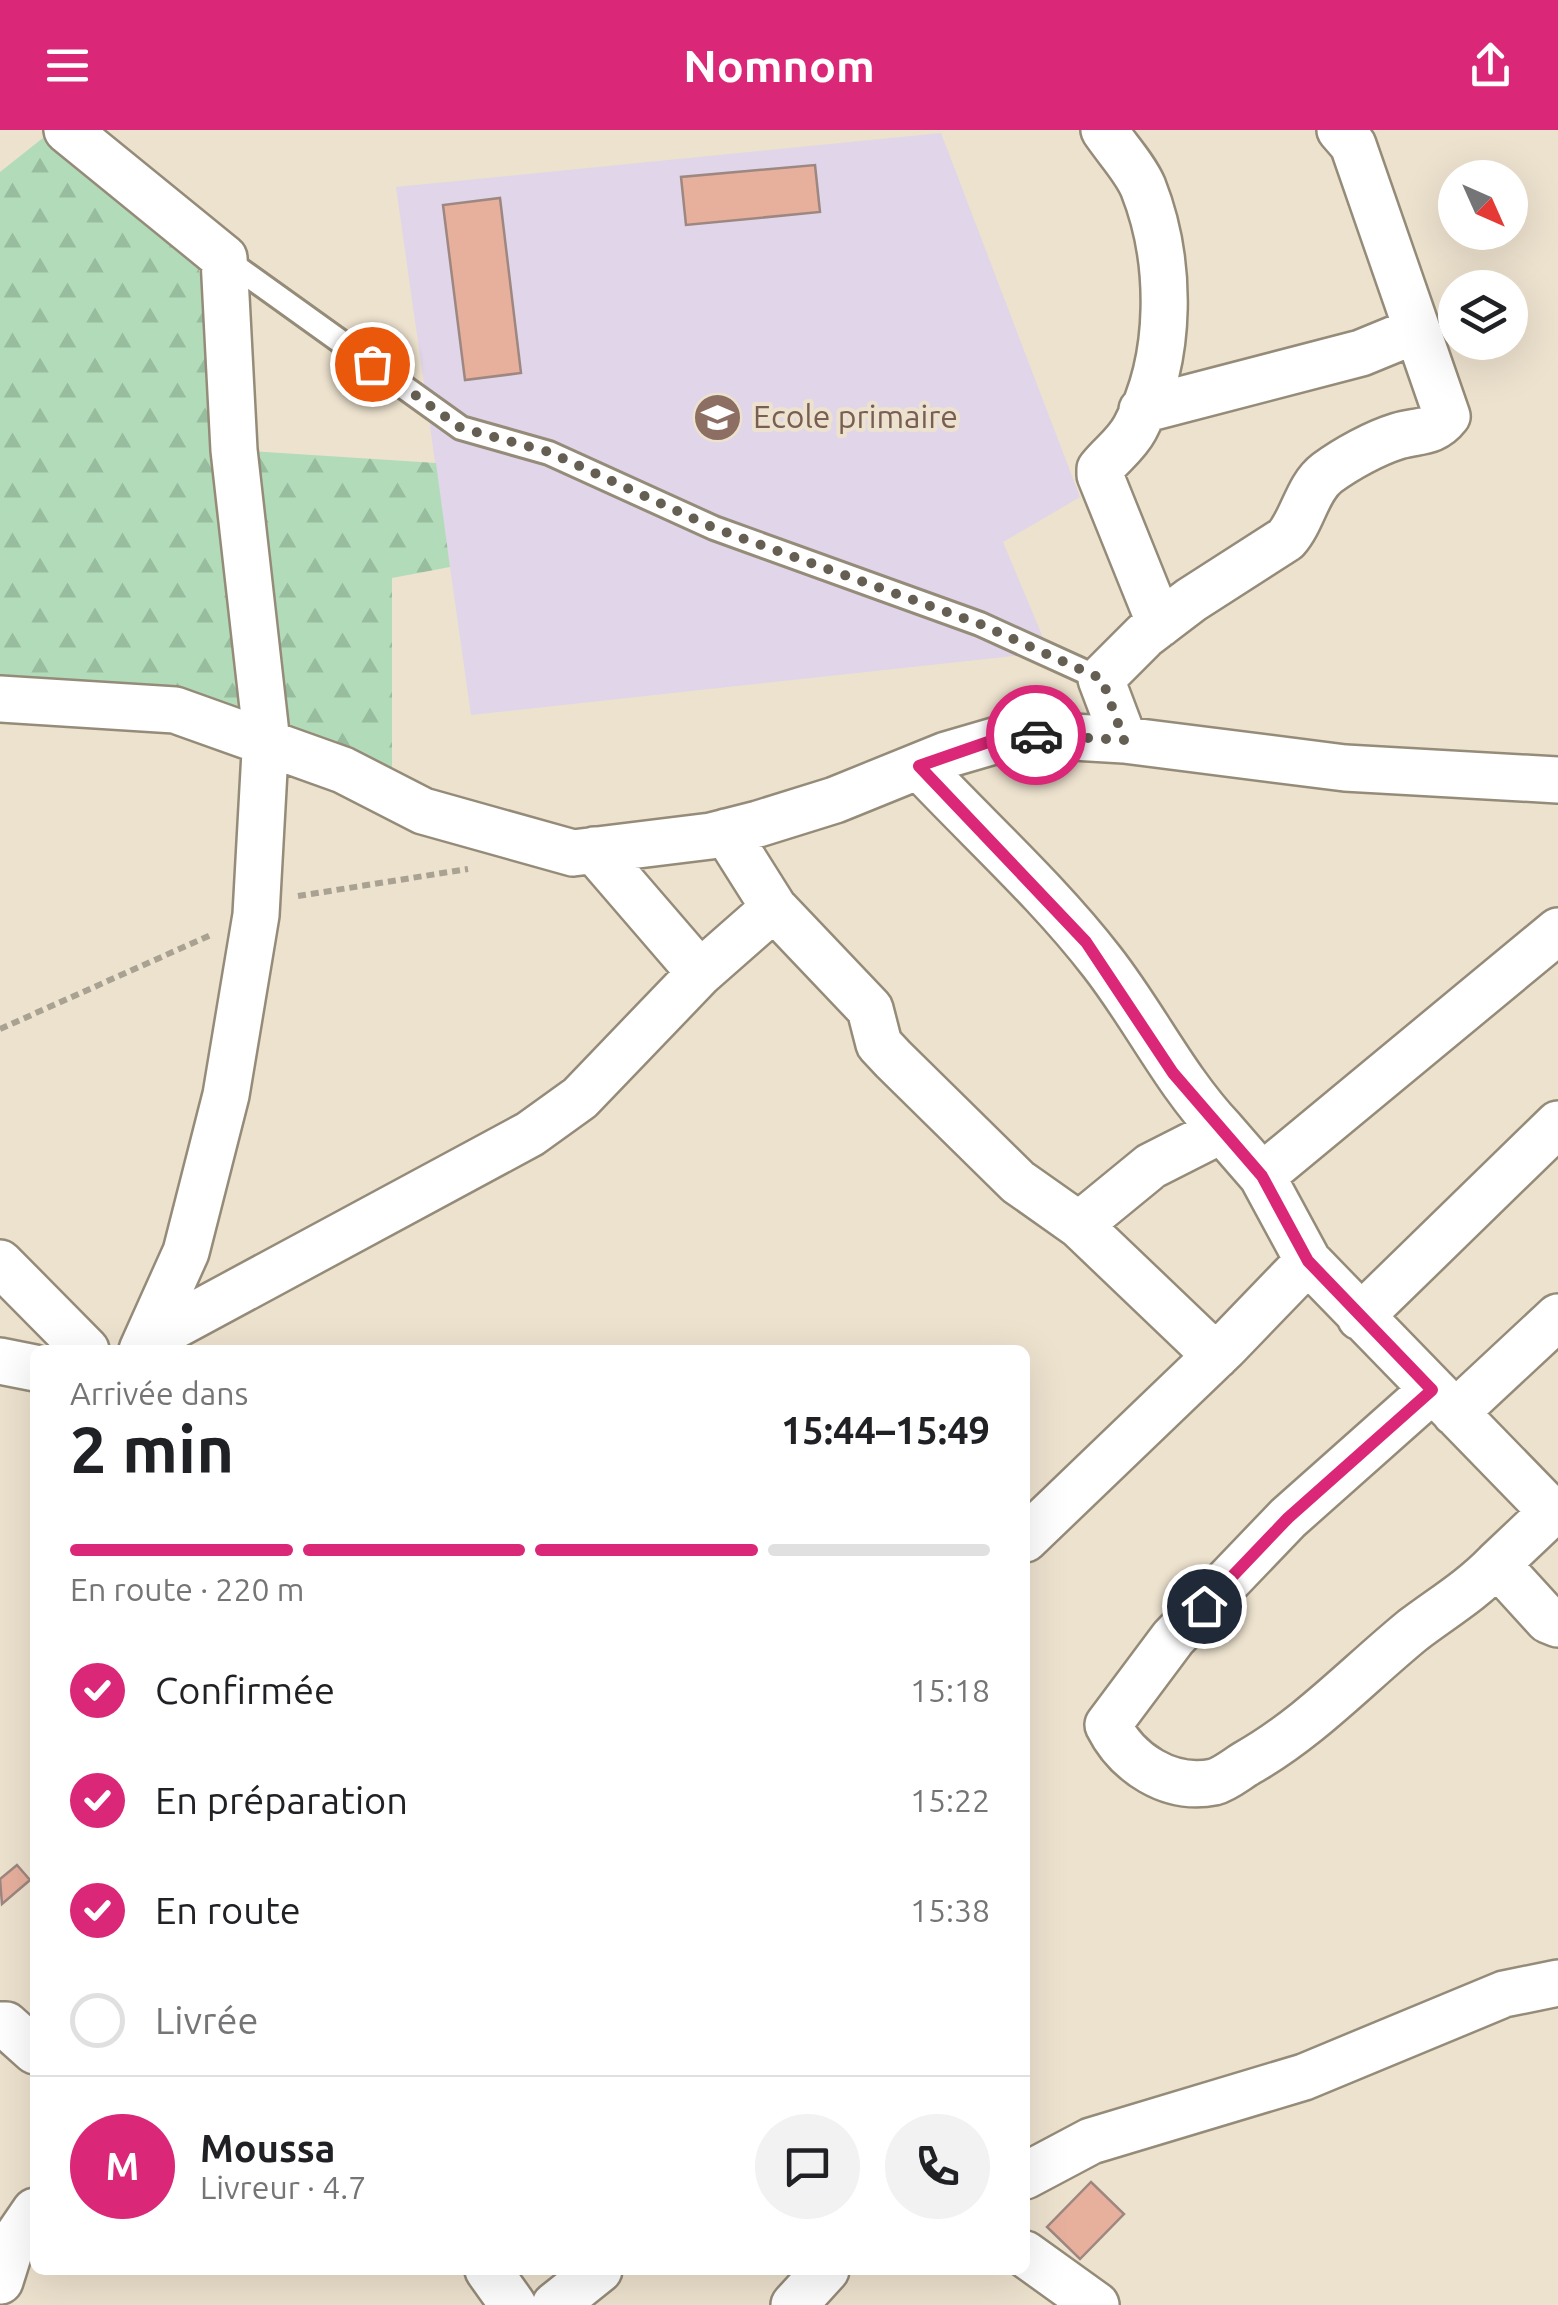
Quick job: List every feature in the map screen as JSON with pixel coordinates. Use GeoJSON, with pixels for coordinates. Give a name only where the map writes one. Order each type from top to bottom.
{"type":"FeatureCollection","features":[{"type":"Feature","properties":{"kind":"street"},"geometry":{"type":"LineString","coordinates":[[72,130],[224,258],[234,450],[266,739],[256,914],[226,1094],[186,1252],[145,1345]]}},
{"type":"Feature","properties":{"kind":"street"},"geometry":{"type":"LineString","coordinates":[[1104,130],[1142,182],[1158,236],[1162,340],[1136,426],[1118,454],[1100,469],[1100,475],[1160,624]]}},
{"type":"Feature","properties":{"kind":"street"},"geometry":{"type":"LineString","coordinates":[[1124,740],[1102,679],[1160,624],[1286,539],[1298,526],[1317,482],[1328,472],[1397,436],[1439,426],[1447,416],[1445,401],[1353,145],[1340,130]]}},
{"type":"Feature","properties":{"kind":"street"},"geometry":{"type":"LineString","coordinates":[[1142,410],[1361,354],[1417,330]]}},
{"type":"Feature","properties":{"kind":"street"},"geometry":{"type":"LineString","coordinates":[[0,700],[144,705],[175,710],[266,739],[452,822],[573,852],[726,832],[834,800],[994,740],[1024,736],[1124,740],[1345,768],[1558,780]]}},
{"type":"Feature","properties":{"kind":"street"},"geometry":{"type":"LineString","coordinates":[[919,766],[1066,918],[1105,966],[1173,1073],[1262,1176],[1308,1261],[1360,1318],[1443,1401],[1555,1509],[1472,1590],[1415,1629],[1278,1746],[1216,1782],[1186,1783],[1145,1770],[1117,1742],[1108,1725],[1173,1638],[1288,1518],[1443,1401],[1558,1316]]}},
{"type":"Feature","properties":{"kind":"street"},"geometry":{"type":"LineString","coordinates":[[726,832],[774,908],[870,1009],[880,1044],[893,1059],[1018,1182],[1079,1225],[1216,1356]]}},
{"type":"Feature","properties":{"kind":"street"},"geometry":{"type":"LineString","coordinates":[[594,850],[700,973]]}},
{"type":"Feature","properties":{"kind":"street"},"geometry":{"type":"LineString","coordinates":[[145,1345],[530,1134],[580,1098],[700,973],[774,908]]}},
{"type":"Feature","properties":{"kind":"street"},"geometry":{"type":"LineString","coordinates":[[1262,1176],[1558,931]]}},
{"type":"Feature","properties":{"kind":"street"},"geometry":{"type":"LineString","coordinates":[[1360,1318],[1558,1124]]}},
{"type":"Feature","properties":{"kind":"street"},"geometry":{"type":"LineString","coordinates":[[1079,1225],[1150,1166],[1222,1130]]}},
{"type":"Feature","properties":{"kind":"street"},"geometry":{"type":"LineString","coordinates":[[1030,1534],[1216,1356],[1308,1261]]}},
{"type":"Feature","properties":{"kind":"street"},"geometry":{"type":"LineString","coordinates":[[0,1263],[81,1345]]}},
{"type":"Feature","properties":{"kind":"street"},"geometry":{"type":"LineString","coordinates":[[0,1361],[30,1367]]}},
{"type":"Feature","properties":{"kind":"street"},"geometry":{"type":"LineString","coordinates":[[1497,1564],[1548,1620],[1558,1624]]}},
{"type":"Feature","properties":{"kind":"street"},"geometry":{"type":"LineString","coordinates":[[1030,2173],[1090,2141],[1304,2077],[1504,1994],[1558,1984]]}},
{"type":"Feature","properties":{"kind":"street"},"geometry":{"type":"LineString","coordinates":[[0,2025],[6,2025],[30,2047]]}},
{"type":"Feature","properties":{"kind":"street"},"geometry":{"type":"LineString","coordinates":[[1,2305],[0,2283],[10,2246],[30,2218]]}},
{"type":"Feature","properties":{"kind":"street"},"geometry":{"type":"LineString","coordinates":[[1030,2258],[1096,2305]]}},
{"type":"Feature","properties":{"kind":"street"},"geometry":{"type":"LineString","coordinates":[[492,2275],[513,2305]]}},
{"type":"Feature","properties":{"kind":"street"},"geometry":{"type":"LineString","coordinates":[[556,2305],[593,2275]]}},
{"type":"Feature","properties":{"kind":"street"},"geometry":{"type":"LineString","coordinates":[[794,2305],[821,2275]]}},
{"type":"Feature","properties":{"kind":"lane"},"geometry":{"type":"LineString","coordinates":[[224,258],[461,428],[549,452],[714,528],[980,624],[1102,679]]}},
{"type":"Feature","properties":{"kind":"shaded area"},"geometry":{"type":"Polygon","coordinates":[[[941,133],[1080,497],[1003,542],[1049,652],[471,715],[396,187],[941,133]]]}},
{"type":"Feature","properties":{"kind":"green space"},"geometry":{"type":"Polygon","coordinates":[[[53,130],[188,213],[234,450],[436,463],[450,567],[392,578],[392,790],[316,752],[0,691],[0,172],[53,130]]]}},
{"type":"Feature","properties":{"kind":"building"},"geometry":{"type":"Polygon","coordinates":[[[815,165],[820,212],[686,225],[681,177],[815,165]]]}},
{"type":"Feature","properties":{"kind":"building"},"geometry":{"type":"Polygon","coordinates":[[[500,198],[521,373],[465,380],[443,205],[500,198]]]}},
{"type":"Feature","properties":{"kind":"building"},"geometry":{"type":"Polygon","coordinates":[[[17,1865],[30,1880],[2,1904],[0,1879],[17,1865]]]}},
{"type":"Feature","properties":{"kind":"building"},"geometry":{"type":"Polygon","coordinates":[[[1091,2182],[1124,2214],[1080,2259],[1047,2227],[1091,2182]]]}},
{"type":"Feature","properties":{"kind":"way so far"},"geometry":{"type":"LineString","coordinates":[[372,364],[461,428],[549,452],[714,528],[980,624],[1102,679],[1124,740],[1036,735]]}},
{"type":"Feature","properties":{"kind":"place","name":"Ecole primaire"},"geometry":{"type":"Point","coordinates":[718,417]}},
{"type":"Feature","properties":{"kind":"route"},"geometry":{"type":"LineString","coordinates":[[1036,735],[994,740],[919,766],[1086,942],[1173,1073],[1262,1176],[1308,1261],[1432,1390],[1288,1518],[1204,1606]]}}]}
